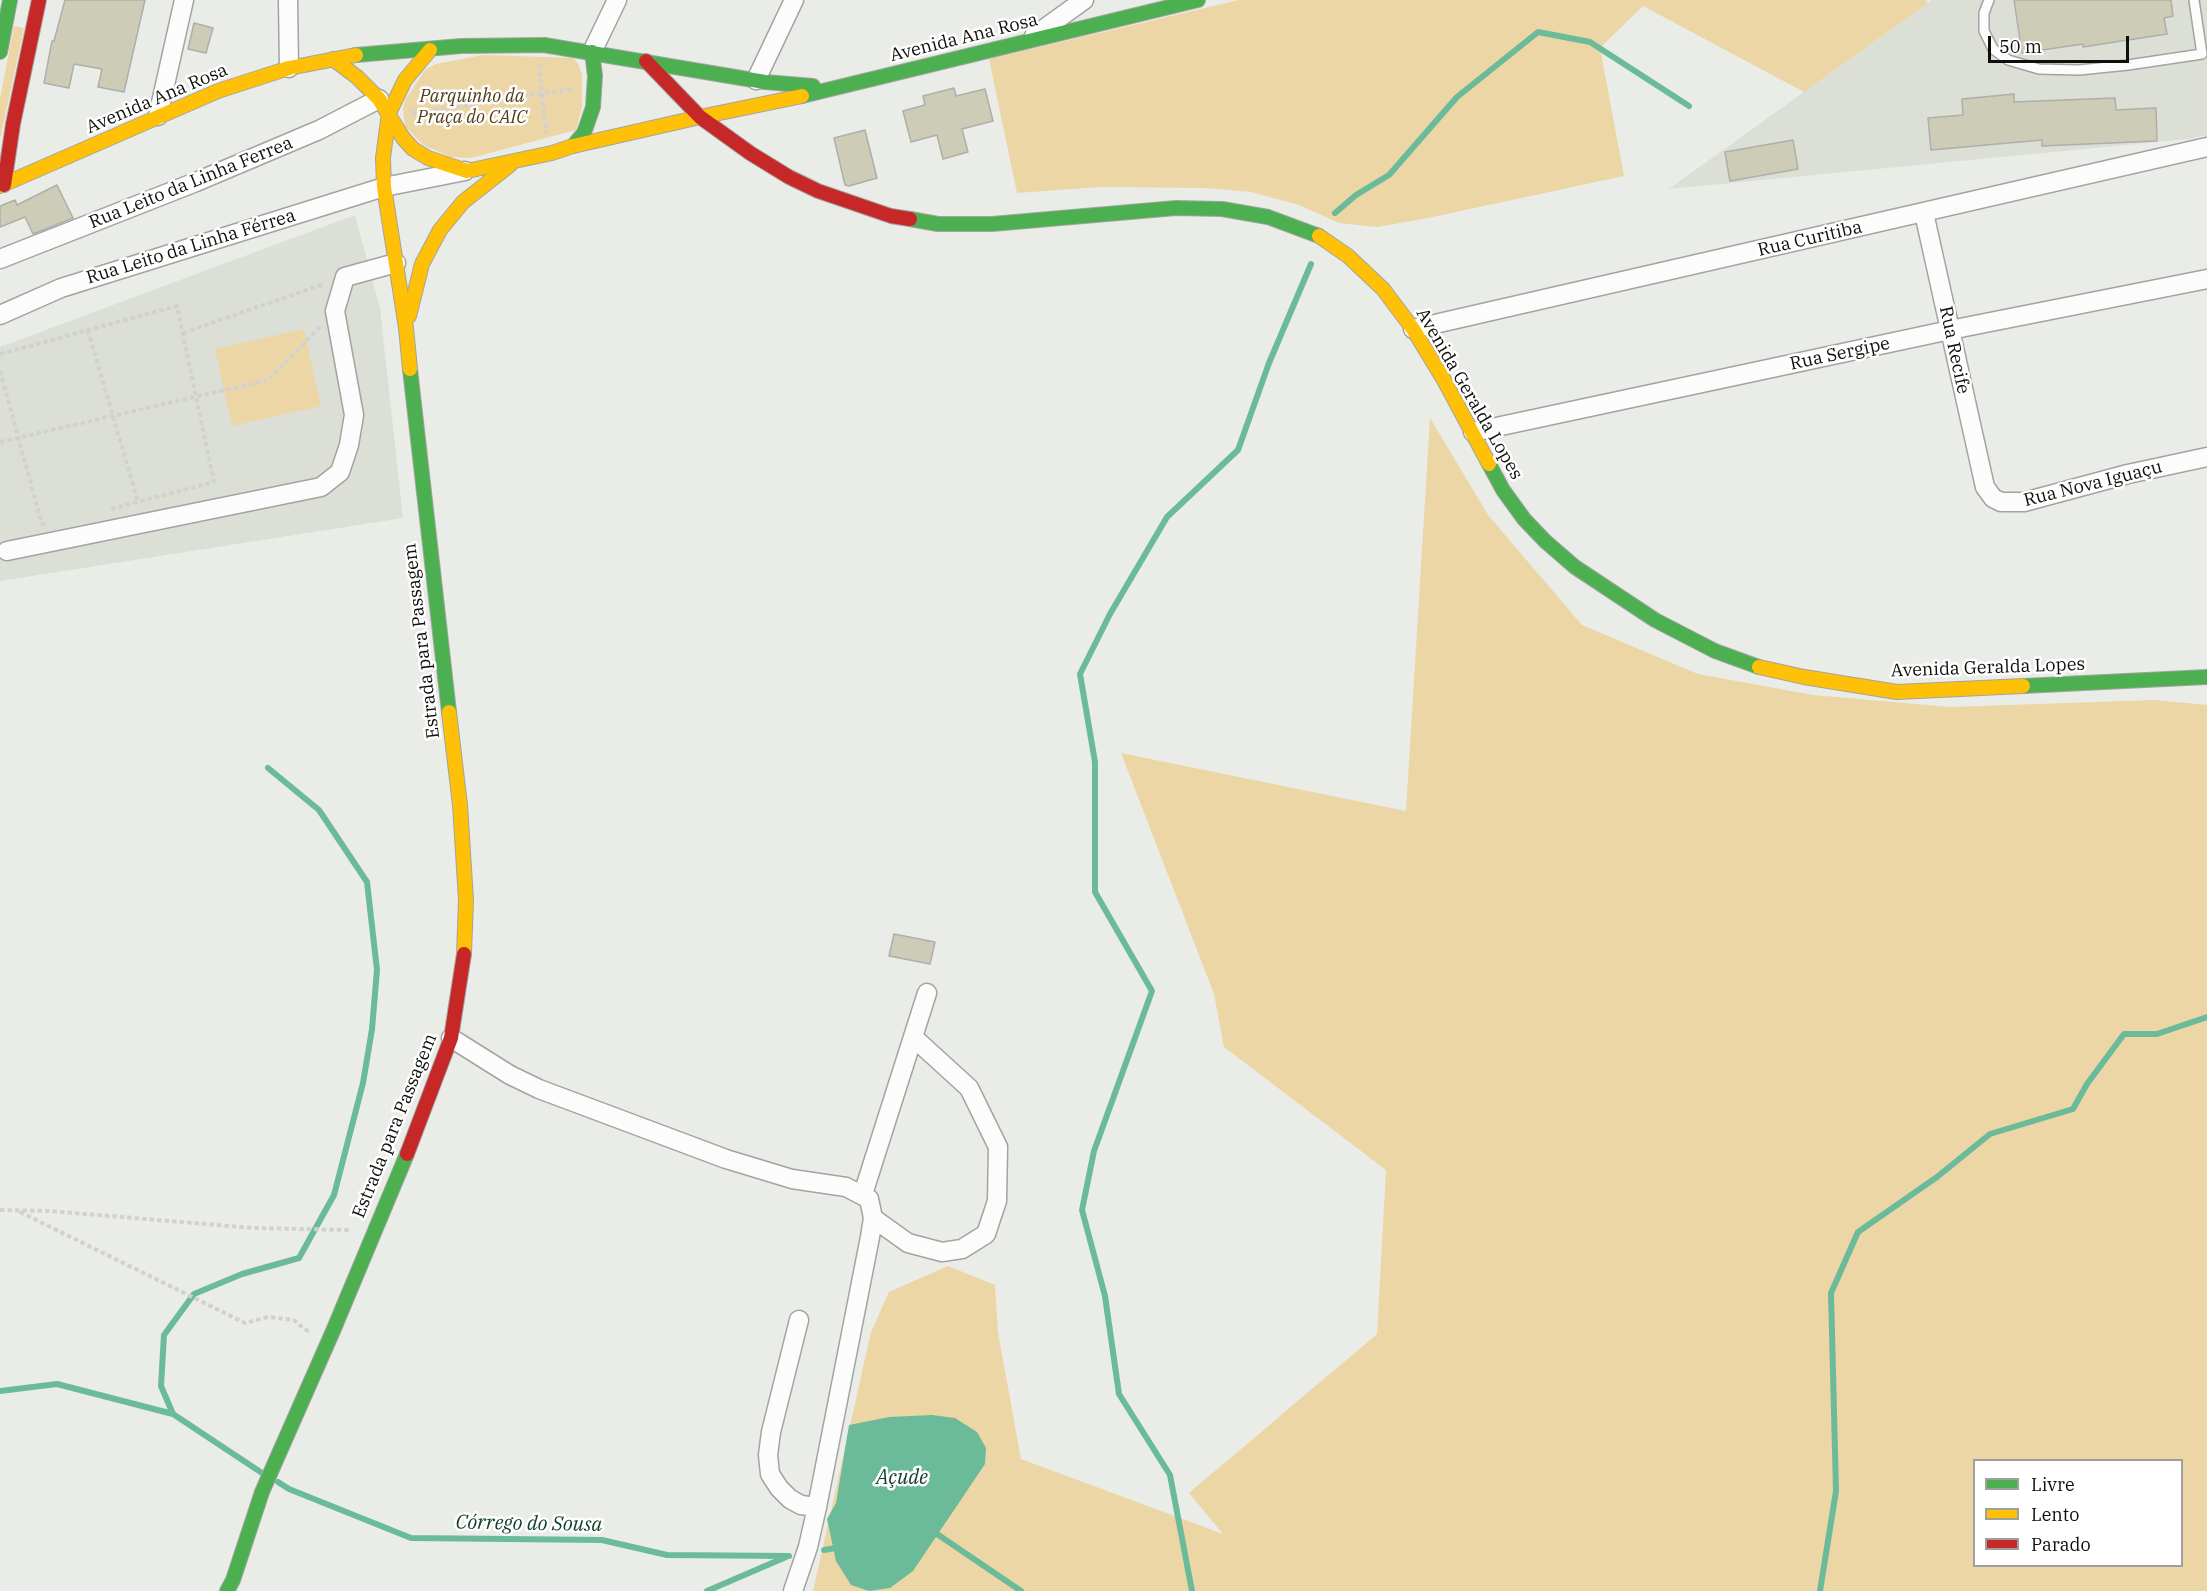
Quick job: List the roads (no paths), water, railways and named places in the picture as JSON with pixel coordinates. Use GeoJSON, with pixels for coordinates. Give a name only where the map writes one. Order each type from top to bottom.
{"type":"FeatureCollection","features":[{"type":"Feature","properties":{"kind":"main road"},"geometry":{"type":"LineString","coordinates":[[2,186],[3,158],[39,0]]}},
{"type":"Feature","properties":{"kind":"main road","name":"Avenida Ana Rosa"},"geometry":{"type":"LineString","coordinates":[[467,171],[700,117],[843,87],[1198,0]]}},
{"type":"Feature","properties":{"kind":"main road"},"geometry":{"type":"LineString","coordinates":[[0,52],[6,9]]}},
{"type":"Feature","properties":{"kind":"main road","name":"Avenida Ana Rosa"},"geometry":{"type":"LineString","coordinates":[[2,186],[218,91],[289,68],[360,54],[504,44],[538,45],[756,80],[843,87]]}},
{"type":"Feature","properties":{"kind":"main road","name":"Estrada para Passagem"},"geometry":{"type":"LineString","coordinates":[[232,1587],[262,1492],[333,1331],[424,1112],[451,1038],[463,967],[466,900],[460,805],[424,504],[406,328],[384,187],[384,106],[430,50]]}},
{"type":"Feature","properties":{"kind":"main road"},"geometry":{"type":"LineString","coordinates":[[573,146],[584,133],[590,119],[595,87],[592,52]]}},
{"type":"Feature","properties":{"kind":"main road"},"geometry":{"type":"LineString","coordinates":[[333,59],[357,77],[384,106],[403,138],[413,149],[428,158],[467,171]]}},
{"type":"Feature","properties":{"kind":"main road","name":"Avenida Geralda Lopes"},"geometry":{"type":"LineString","coordinates":[[646,61],[700,117],[750,153],[789,177],[849,203],[891,216],[938,224],[992,224],[1176,207],[1222,209],[1268,217],[1317,235],[1348,256],[1383,289],[1413,329],[1473,432],[1503,490],[1524,519],[1545,542],[1575,567],[1655,621],[1715,651],[1757,666],[1804,677],[1897,692],[2207,677]]}},
{"type":"Feature","properties":{"kind":"main road"},"geometry":{"type":"LineString","coordinates":[[406,328],[422,264],[440,230],[463,202],[517,160]]}},
{"type":"Feature","properties":{"kind":"street"},"geometry":{"type":"LineString","coordinates":[[159,116],[184,0]]}},
{"type":"Feature","properties":{"kind":"street"},"geometry":{"type":"LineString","coordinates":[[288,0],[289,68]]}},
{"type":"Feature","properties":{"kind":"street"},"geometry":{"type":"LineString","coordinates":[[592,52],[617,0]]}},
{"type":"Feature","properties":{"kind":"street"},"geometry":{"type":"LineString","coordinates":[[756,80],[794,0]]}},
{"type":"Feature","properties":{"kind":"street"},"geometry":{"type":"LineString","coordinates":[[1029,41],[1084,0]]}},
{"type":"Feature","properties":{"kind":"street"},"geometry":{"type":"LineString","coordinates":[[6,9],[35,18]]}},
{"type":"Feature","properties":{"kind":"street","name":"Rua Leito da Linha Ferrea"},"geometry":{"type":"LineString","coordinates":[[0,259],[384,106]]}},
{"type":"Feature","properties":{"kind":"street","name":"Rua Curitiba"},"geometry":{"type":"LineString","coordinates":[[1413,329],[2207,147]]}},
{"type":"Feature","properties":{"kind":"street","name":"Rua Leito da Linha Férrea"},"geometry":{"type":"LineString","coordinates":[[0,315],[61,288],[384,187],[467,171]]}},
{"type":"Feature","properties":{"kind":"street","name":"Rua Recife"},"geometry":{"type":"LineString","coordinates":[[1924,213],[1984,487]]}},
{"type":"Feature","properties":{"kind":"street"},"geometry":{"type":"LineString","coordinates":[[7,551],[321,487],[340,472],[349,445],[354,415],[335,311],[345,277],[396,263]]}},
{"type":"Feature","properties":{"kind":"street","name":"Rua Sergipe"},"geometry":{"type":"LineString","coordinates":[[1473,432],[1950,330],[2207,279]]}},
{"type":"Feature","properties":{"kind":"street","name":"Rua Nova Iguaçu"},"geometry":{"type":"LineString","coordinates":[[1984,487],[1993,498],[2001,502],[2024,502],[2128,474],[2207,457]]}},
{"type":"Feature","properties":{"kind":"street"},"geometry":{"type":"LineString","coordinates":[[863,1194],[927,993]]}},
{"type":"Feature","properties":{"kind":"street"},"geometry":{"type":"LineString","coordinates":[[873,1218],[908,1243],[942,1252],[962,1250],[986,1234],[997,1201],[998,1147],[969,1088],[913,1037]]}},
{"type":"Feature","properties":{"kind":"street"},"geometry":{"type":"LineString","coordinates":[[451,1038],[510,1075],[539,1089],[763,1171],[792,1179],[846,1186],[869,1198],[873,1218],[817,1507],[808,1547],[793,1591]]}},
{"type":"Feature","properties":{"kind":"street"},"geometry":{"type":"LineString","coordinates":[[799,1320],[771,1432],[768,1455],[770,1474],[779,1488],[790,1499],[801,1505],[817,1507]]}},
{"type":"Feature","properties":{"kind":"lane"},"geometry":{"type":"LineString","coordinates":[[1989,0],[1984,13],[1984,31],[1994,49],[2008,60],[2039,69],[2079,70],[2205,55],[2194,0]]}},
{"type":"Feature","properties":{"kind":"water","name":"Açude"},"geometry":{"type":"Polygon","coordinates":[[[932,1415],[955,1418],[977,1432],[986,1448],[985,1464],[913,1571],[890,1588],[869,1591],[851,1585],[836,1561],[827,1519],[836,1503],[849,1425],[889,1417],[932,1415]]]}},
{"type":"Feature","properties":{"kind":"waterway"},"geometry":{"type":"LineString","coordinates":[[1335,213],[1356,195],[1389,175],[1457,97],[1538,32],[1590,42],[1689,106]]}},
{"type":"Feature","properties":{"kind":"waterway"},"geometry":{"type":"LineString","coordinates":[[1192,1591],[1170,1475],[1119,1394],[1105,1296],[1082,1210],[1094,1151],[1152,991],[1095,892],[1095,762],[1080,674],[1110,614],[1167,517],[1238,450],[1269,363],[1311,264]]}},
{"type":"Feature","properties":{"kind":"waterway"},"geometry":{"type":"LineString","coordinates":[[173,1414],[161,1386],[164,1335],[194,1294],[242,1274],[299,1258],[334,1195],[363,1083],[372,1029],[377,970],[367,882],[319,810],[268,768]]}},
{"type":"Feature","properties":{"kind":"waterway"},"geometry":{"type":"LineString","coordinates":[[1820,1591],[1836,1491],[1831,1293],[1858,1232],[1937,1177],[1990,1134],[2073,1109],[2087,1084],[2124,1034],[2157,1034],[2207,1017]]}},
{"type":"Feature","properties":{"kind":"waterway","name":"Córrego do Sousa"},"geometry":{"type":"LineString","coordinates":[[0,1391],[57,1384],[173,1414],[262,1473]]}},
{"type":"Feature","properties":{"kind":"waterway","name":"Córrego do Sousa"},"geometry":{"type":"LineString","coordinates":[[278,1482],[289,1489],[411,1538],[602,1540],[667,1555],[789,1556]]}},
{"type":"Feature","properties":{"kind":"waterway","name":"Córrego do Sousa"},"geometry":{"type":"LineString","coordinates":[[931,1535],[937,1534],[1021,1591]]}},
{"type":"Feature","properties":{"kind":"waterway","name":"Córrego do Sousa"},"geometry":{"type":"LineString","coordinates":[[824,1550],[841,1547]]}},
{"type":"Feature","properties":{"kind":"waterway"},"geometry":{"type":"LineString","coordinates":[[707,1591],[786,1557]]}},
{"type":"Feature","properties":{"kind":"park label","name":"Parquinho da Praça do CAIC"},"geometry":{"type":"Point","coordinates":[472,107]}}]}
